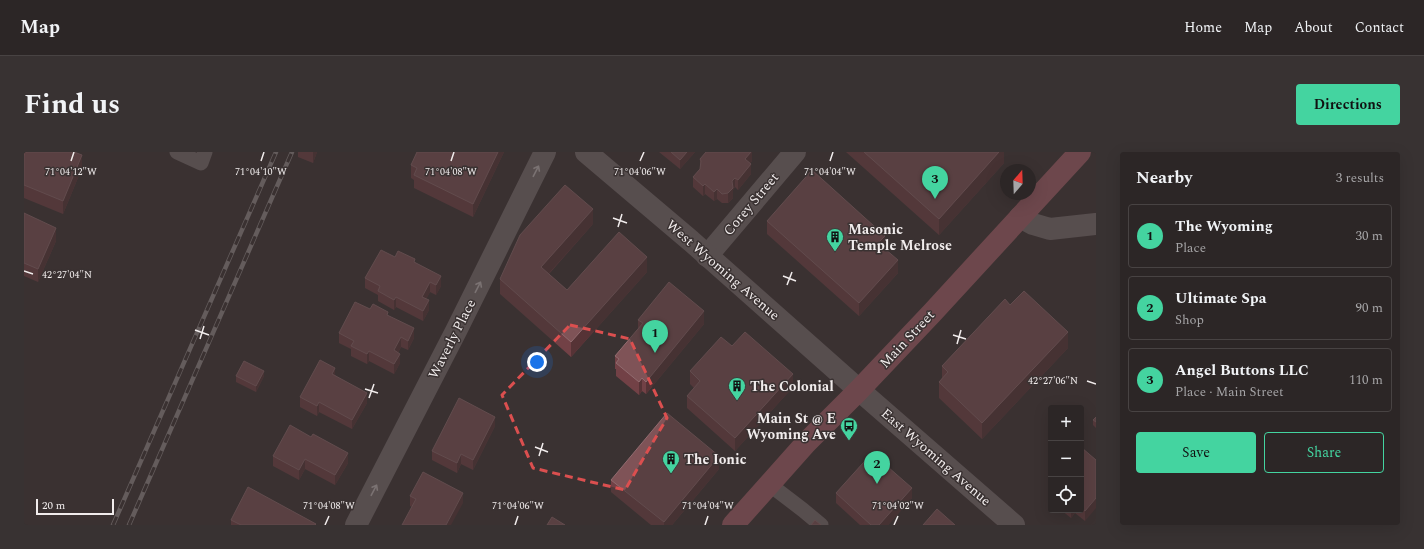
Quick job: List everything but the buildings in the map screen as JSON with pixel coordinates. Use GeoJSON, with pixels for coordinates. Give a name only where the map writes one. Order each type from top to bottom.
{"type":"FeatureCollection","features":[{"type":"Feature","properties":{"kind":"main road","name":"Main Street"},"geometry":{"type":"LineString","coordinates":[[733,525],[806,443],[859,390],[1080,152]]}},
{"type":"Feature","properties":{"kind":"street","name":"Waverly Place"},"geometry":{"type":"LineString","coordinates":[[356,525],[459,325],[545,152]]}},
{"type":"Feature","properties":{"kind":"street","name":"West Wyoming Avenue"},"geometry":{"type":"LineString","coordinates":[[586,152],[859,390]]}},
{"type":"Feature","properties":{"kind":"street","name":"Corey Street"},"geometry":{"type":"LineString","coordinates":[[707,256],[794,152]]}},
{"type":"Feature","properties":{"kind":"street"},"geometry":{"type":"LineString","coordinates":[[1020,217],[1033,224],[1050,229],[1096,224]]}},
{"type":"Feature","properties":{"kind":"street","name":"East Wyoming Avenue"},"geometry":{"type":"LineString","coordinates":[[859,390],[1014,525]]}},
{"type":"Feature","properties":{"kind":"lane"},"geometry":{"type":"LineString","coordinates":[[177,152],[201,162],[205,152]]}},
{"type":"Feature","properties":{"kind":"lane"},"geometry":{"type":"LineString","coordinates":[[769,484],[821,525]]}},
{"type":"Feature","properties":{"kind":"highlighted area"},"geometry":{"type":"Polygon","coordinates":[[[570,325],[630,339],[667,418],[625,490],[533,468],[502,395],[570,325]]]}},
{"type":"Feature","properties":{"kind":"railway"},"geometry":{"type":"LineString","coordinates":[[113,525],[276,152]]}},
{"type":"Feature","properties":{"kind":"railway"},"geometry":{"type":"LineString","coordinates":[[129,525],[292,152]]}},
{"type":"Feature","properties":{"kind":"place","name":"Angel Buttons LLC"},"geometry":{"type":"Point","coordinates":[935,199]}},
{"type":"Feature","properties":{"kind":"place","name":"Masonic Temple Melrose"},"geometry":{"type":"Point","coordinates":[835,252]}},
{"type":"Feature","properties":{"kind":"place","name":"The Wyoming"},"geometry":{"type":"Point","coordinates":[655,353]}},
{"type":"Feature","properties":{"kind":"place","name":"The Colonial"},"geometry":{"type":"Point","coordinates":[737,401]}},
{"type":"Feature","properties":{"kind":"place","name":"Main St @ E Wyoming Ave"},"geometry":{"type":"Point","coordinates":[849,441]}},
{"type":"Feature","properties":{"kind":"place","name":"The Ionic"},"geometry":{"type":"Point","coordinates":[671,474]}},
{"type":"Feature","properties":{"kind":"place","name":"Ultimate Spa"},"geometry":{"type":"Point","coordinates":[877,484]}}]}
